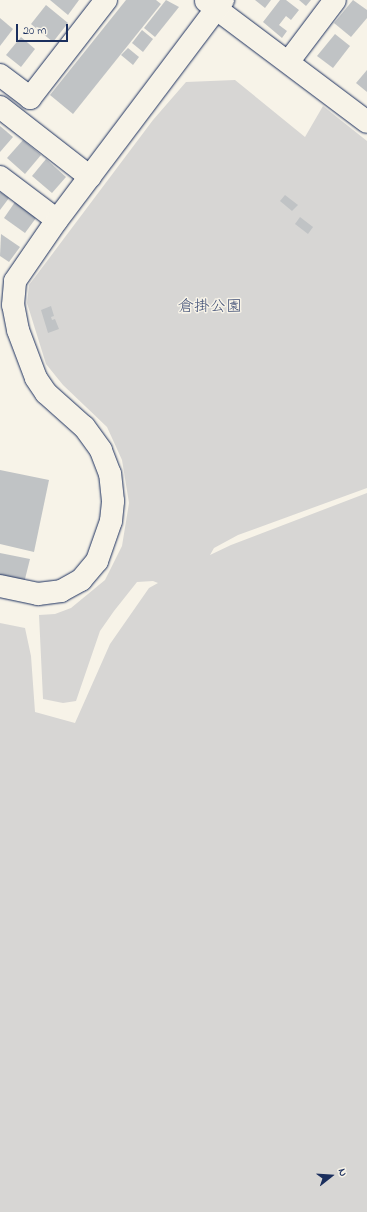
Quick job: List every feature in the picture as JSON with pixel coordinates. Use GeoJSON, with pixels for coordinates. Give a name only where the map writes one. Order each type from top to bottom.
{"type":"FeatureCollection","features":[{"type":"Feature","properties":{"kind":"street"},"geometry":{"type":"LineString","coordinates":[[0,75],[30,98],[106,0]]}},
{"type":"Feature","properties":{"kind":"street"},"geometry":{"type":"LineString","coordinates":[[289,61],[335,0]]}},
{"type":"Feature","properties":{"kind":"street"},"geometry":{"type":"LineString","coordinates":[[0,586],[38,594],[61,591],[81,580],[97,561],[111,521],[113,501],[110,474],[101,450],[84,427],[46,393],[9,332],[13,305],[7,278],[57,220],[90,177],[215,3],[367,122]]}},
{"type":"Feature","properties":{"kind":"street"},"geometry":{"type":"LineString","coordinates":[[0,107],[90,177]]}},
{"type":"Feature","properties":{"kind":"street"},"geometry":{"type":"LineString","coordinates":[[0,177],[57,220]]}},
{"type":"Feature","properties":{"kind":"green space","name":"倉掛公園"},"geometry":{"type":"Polygon","coordinates":[[[235,80],[305,137],[323,106],[367,141],[367,488],[238,535],[214,548],[210,555],[231,545],[367,493],[367,1212],[0,1212],[0,623],[25,628],[31,656],[35,712],[75,723],[110,644],[149,588],[158,583],[153,581],[137,582],[100,631],[76,701],[63,703],[43,699],[39,615],[55,614],[71,608],[105,580],[122,546],[129,503],[122,460],[107,427],[63,385],[46,364],[27,303],[29,285],[153,120],[186,82],[235,80]]]}},
{"type":"Feature","properties":{"kind":"building"},"geometry":{"type":"Polygon","coordinates":[[[50,0],[79,0],[68,15],[50,0]]]}},
{"type":"Feature","properties":{"kind":"building"},"geometry":{"type":"Polygon","coordinates":[[[126,0],[156,0],[161,4],[73,114],[50,95],[126,0]]]}},
{"type":"Feature","properties":{"kind":"building"},"geometry":{"type":"Polygon","coordinates":[[[166,0],[179,7],[155,37],[144,28],[166,0]]]}},
{"type":"Feature","properties":{"kind":"building"},"geometry":{"type":"Polygon","coordinates":[[[255,0],[271,0],[265,8],[255,0]]]}},
{"type":"Feature","properties":{"kind":"building"},"geometry":{"type":"Polygon","coordinates":[[[280,0],[286,0],[299,10],[291,20],[286,16],[279,25],[287,31],[282,38],[263,22],[280,0]]]}},
{"type":"Feature","properties":{"kind":"building"},"geometry":{"type":"Polygon","coordinates":[[[299,0],[311,0],[306,6],[299,0]]]}},
{"type":"Feature","properties":{"kind":"building"},"geometry":{"type":"Polygon","coordinates":[[[353,0],[367,10],[367,18],[351,37],[334,23],[353,0]]]}},
{"type":"Feature","properties":{"kind":"building"},"geometry":{"type":"Polygon","coordinates":[[[46,5],[68,23],[53,42],[31,24],[46,5]]]}},
{"type":"Feature","properties":{"kind":"building"},"geometry":{"type":"Polygon","coordinates":[[[0,18],[13,29],[0,46],[0,18]]]}},
{"type":"Feature","properties":{"kind":"building"},"geometry":{"type":"Polygon","coordinates":[[[142,30],[153,39],[143,52],[132,43],[142,30]]]}},
{"type":"Feature","properties":{"kind":"building"},"geometry":{"type":"Polygon","coordinates":[[[335,34],[350,46],[333,68],[317,56],[335,34]]]}},
{"type":"Feature","properties":{"kind":"building"},"geometry":{"type":"Polygon","coordinates":[[[21,37],[35,49],[21,67],[6,55],[21,37]]]}},
{"type":"Feature","properties":{"kind":"building"},"geometry":{"type":"Polygon","coordinates":[[[128,48],[139,57],[133,65],[121,55],[128,48]]]}},
{"type":"Feature","properties":{"kind":"building"},"geometry":{"type":"Polygon","coordinates":[[[367,70],[367,92],[356,83],[367,70]]]}},
{"type":"Feature","properties":{"kind":"building"},"geometry":{"type":"Polygon","coordinates":[[[0,126],[13,137],[0,152],[0,126]]]}},
{"type":"Feature","properties":{"kind":"building"},"geometry":{"type":"Polygon","coordinates":[[[23,140],[41,155],[25,174],[7,158],[23,140]]]}},
{"type":"Feature","properties":{"kind":"building"},"geometry":{"type":"Polygon","coordinates":[[[46,159],[66,177],[52,193],[32,176],[46,159]]]}},
{"type":"Feature","properties":{"kind":"building"},"geometry":{"type":"Polygon","coordinates":[[[0,192],[9,198],[0,210],[0,192]]]}},
{"type":"Feature","properties":{"kind":"building"},"geometry":{"type":"Polygon","coordinates":[[[285,195],[298,205],[292,211],[280,201],[285,195]]]}},
{"type":"Feature","properties":{"kind":"building"},"geometry":{"type":"Polygon","coordinates":[[[15,202],[36,218],[25,233],[4,218],[15,202]]]}},
{"type":"Feature","properties":{"kind":"building"},"geometry":{"type":"Polygon","coordinates":[[[300,217],[313,227],[308,234],[295,224],[300,217]]]}},
{"type":"Feature","properties":{"kind":"building"},"geometry":{"type":"Polygon","coordinates":[[[1,234],[20,247],[9,262],[0,256],[1,234]]]}},
{"type":"Feature","properties":{"kind":"building"},"geometry":{"type":"Polygon","coordinates":[[[51,306],[54,316],[51,317],[52,320],[55,319],[59,329],[48,333],[41,310],[51,306]]]}},
{"type":"Feature","properties":{"kind":"building"},"geometry":{"type":"Polygon","coordinates":[[[0,470],[49,480],[34,552],[0,544],[0,470]]]}},
{"type":"Feature","properties":{"kind":"building"},"geometry":{"type":"Polygon","coordinates":[[[0,553],[30,559],[24,583],[0,578],[0,553]]]}}]}
